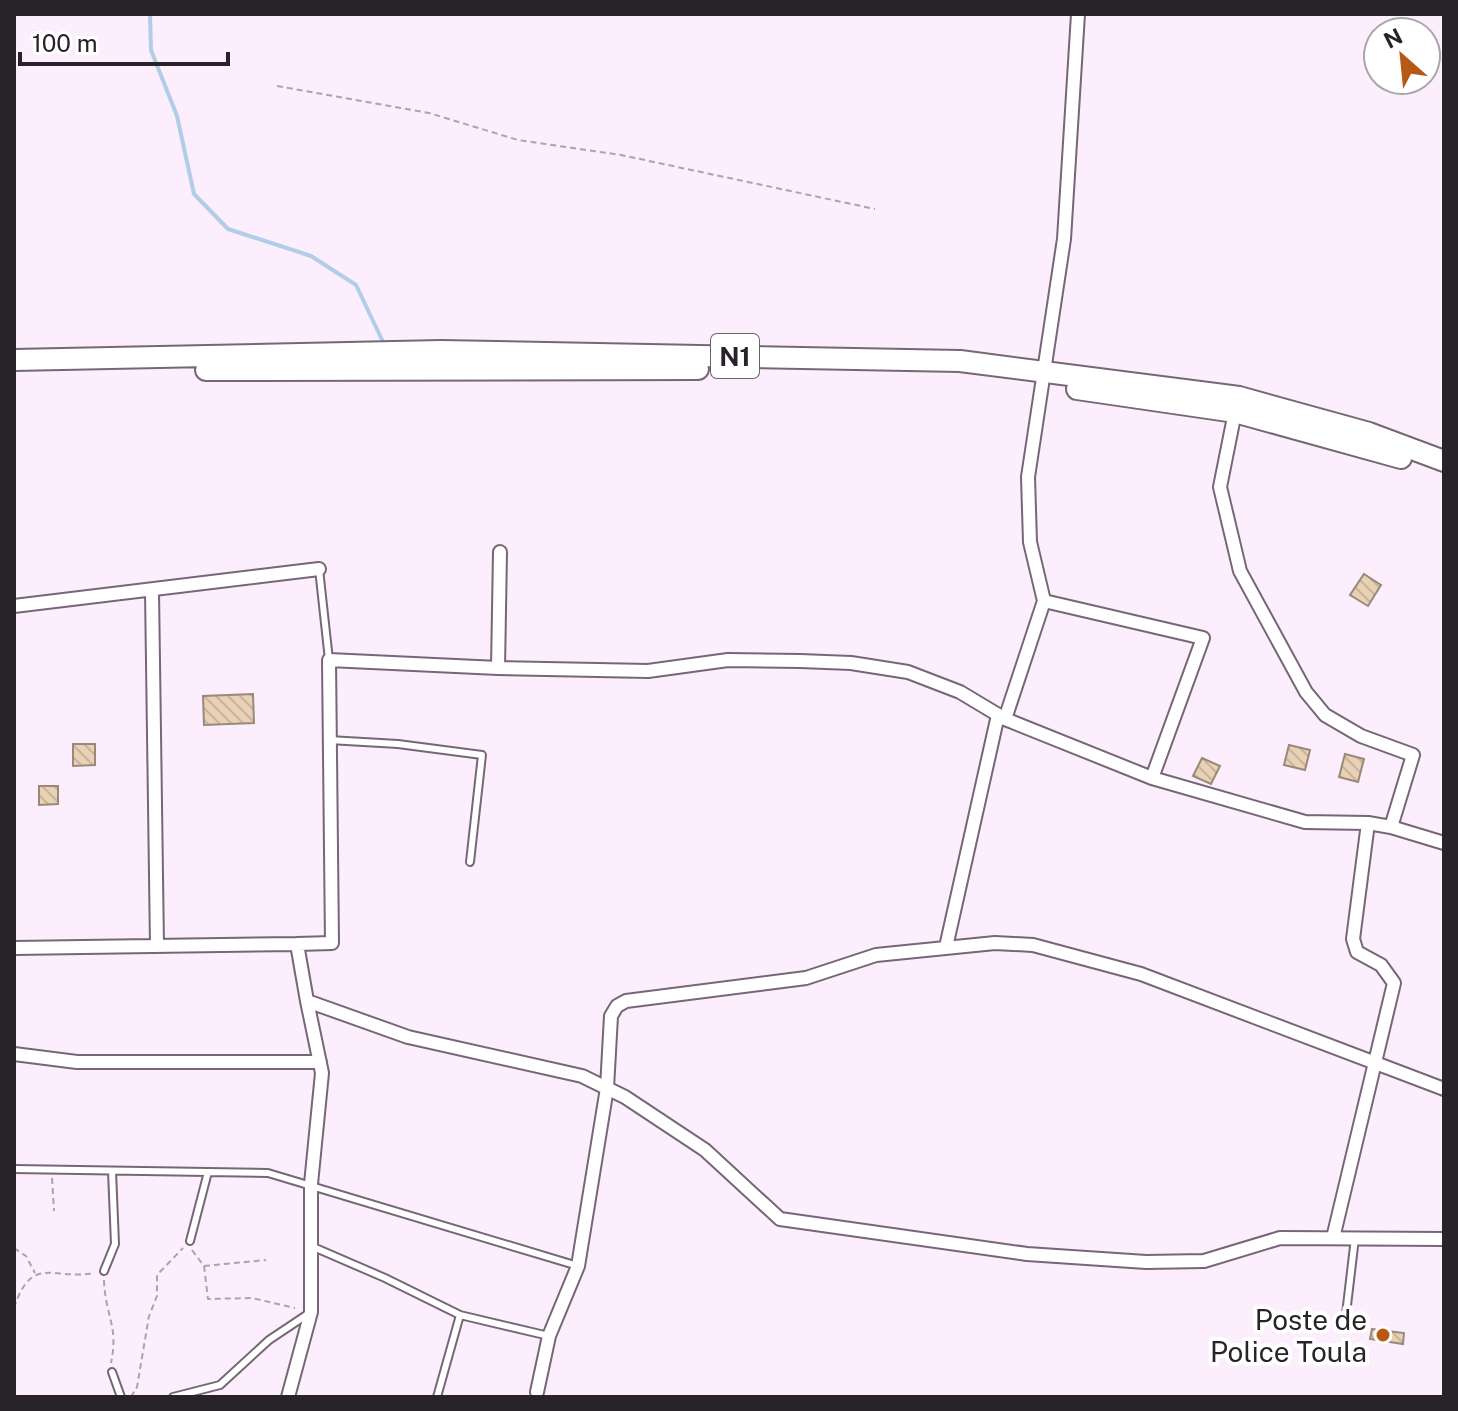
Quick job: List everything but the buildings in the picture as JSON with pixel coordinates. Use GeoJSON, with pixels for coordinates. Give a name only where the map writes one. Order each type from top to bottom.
{"type":"FeatureCollection","features":[{"type":"Feature","properties":{"kind":"main road","name":"N1"},"geometry":{"type":"LineString","coordinates":[[14,360],[893,368],[1041,377],[1239,397],[1369,433],[1444,461]]}},
{"type":"Feature","properties":{"kind":"main road","name":"N1"},"geometry":{"type":"LineString","coordinates":[[14,370],[247,362]]}},
{"type":"Feature","properties":{"kind":"main road","name":"N1"},"geometry":{"type":"LineString","coordinates":[[1041,377],[1235,412],[1444,472]]}},
{"type":"Feature","properties":{"kind":"street"},"geometry":{"type":"LineString","coordinates":[[946,947],[1002,717],[1044,601],[1030,542],[1028,477],[1064,239],[1078,14]]}},
{"type":"Feature","properties":{"kind":"street"},"geometry":{"type":"LineString","coordinates":[[1235,412],[1220,487],[1240,571],[1306,692],[1325,715],[1361,736],[1413,755],[1391,827]]}},
{"type":"Feature","properties":{"kind":"street"},"geometry":{"type":"LineString","coordinates":[[498,668],[500,552]]}},
{"type":"Feature","properties":{"kind":"street"},"geometry":{"type":"LineString","coordinates":[[14,606],[319,569]]}},
{"type":"Feature","properties":{"kind":"street"},"geometry":{"type":"LineString","coordinates":[[152,591],[157,946]]}},
{"type":"Feature","properties":{"kind":"street"},"geometry":{"type":"LineString","coordinates":[[1044,601],[1203,638],[1152,778]]}},
{"type":"Feature","properties":{"kind":"street"},"geometry":{"type":"LineString","coordinates":[[14,948],[332,943],[329,660],[648,671],[728,660],[851,663],[908,672],[960,692],[1002,717],[1152,778],[1305,822],[1368,823],[1444,843]]}},
{"type":"Feature","properties":{"kind":"street"},"geometry":{"type":"LineString","coordinates":[[1333,1238],[1394,983],[1381,965],[1357,952],[1353,939],[1368,823]]}},
{"type":"Feature","properties":{"kind":"street"},"geometry":{"type":"LineString","coordinates":[[537,1395],[549,1336],[578,1266],[607,1088],[611,1016],[617,1006],[626,1001],[806,978],[876,955],[995,943],[1033,945],[1141,974],[1444,1089]]}},
{"type":"Feature","properties":{"kind":"street"},"geometry":{"type":"LineString","coordinates":[[288,1397],[311,1312],[311,1184],[322,1073],[297,944]]}},
{"type":"Feature","properties":{"kind":"street"},"geometry":{"type":"LineString","coordinates":[[307,1001],[408,1037],[551,1068],[607,1088],[664,1120],[705,1150],[780,1219],[1027,1254],[1146,1262],[1204,1261],[1280,1238],[1444,1239]]}},
{"type":"Feature","properties":{"kind":"street"},"geometry":{"type":"LineString","coordinates":[[14,1054],[77,1062],[320,1062]]}},
{"type":"Feature","properties":{"kind":"lane"},"geometry":{"type":"LineString","coordinates":[[319,569],[329,660]]}},
{"type":"Feature","properties":{"kind":"lane"},"geometry":{"type":"LineString","coordinates":[[329,740],[482,755],[470,862]]}},
{"type":"Feature","properties":{"kind":"lane"},"geometry":{"type":"LineString","coordinates":[[14,1169],[268,1173],[578,1266]]}},
{"type":"Feature","properties":{"kind":"lane"},"geometry":{"type":"LineString","coordinates":[[104,1271],[115,1244],[112,1171]]}},
{"type":"Feature","properties":{"kind":"lane"},"geometry":{"type":"LineString","coordinates":[[190,1241],[208,1172]]}},
{"type":"Feature","properties":{"kind":"lane"},"geometry":{"type":"LineString","coordinates":[[1346,1314],[1355,1238]]}},
{"type":"Feature","properties":{"kind":"lane"},"geometry":{"type":"LineString","coordinates":[[311,1246],[460,1315],[549,1336]]}},
{"type":"Feature","properties":{"kind":"lane"},"geometry":{"type":"LineString","coordinates":[[173,1397],[220,1385],[269,1340],[311,1312]]}},
{"type":"Feature","properties":{"kind":"lane"},"geometry":{"type":"LineString","coordinates":[[437,1397],[460,1315]]}},
{"type":"Feature","properties":{"kind":"lane"},"geometry":{"type":"LineString","coordinates":[[112,1372],[121,1397]]}},
{"type":"Feature","properties":{"kind":"path"},"geometry":{"type":"LineString","coordinates":[[277,86],[429,113],[518,140],[621,155],[875,209]]}},
{"type":"Feature","properties":{"kind":"path"},"geometry":{"type":"LineString","coordinates":[[51,1169],[54,1211]]}},
{"type":"Feature","properties":{"kind":"path"},"geometry":{"type":"LineString","coordinates":[[131,1397],[137,1387],[149,1316],[155,1306],[157,1275],[190,1241],[196,1260],[204,1266],[266,1260]]}},
{"type":"Feature","properties":{"kind":"path"},"geometry":{"type":"LineString","coordinates":[[14,1248],[26,1256],[35,1274]]}},
{"type":"Feature","properties":{"kind":"path"},"geometry":{"type":"LineString","coordinates":[[204,1266],[208,1299],[252,1298],[311,1312]]}},
{"type":"Feature","properties":{"kind":"path"},"geometry":{"type":"LineString","coordinates":[[14,1308],[25,1282],[42,1271],[83,1275],[104,1271],[104,1297],[116,1331],[112,1372]]}},
{"type":"Feature","properties":{"kind":"waterway"},"geometry":{"type":"LineString","coordinates":[[150,14],[151,50],[177,116],[194,194],[228,229],[311,256],[356,285],[384,344]]}},
{"type":"Feature","properties":{"kind":"place","name":"Poste de Police Toula"},"geometry":{"type":"Point","coordinates":[1383,1335]}}]}
